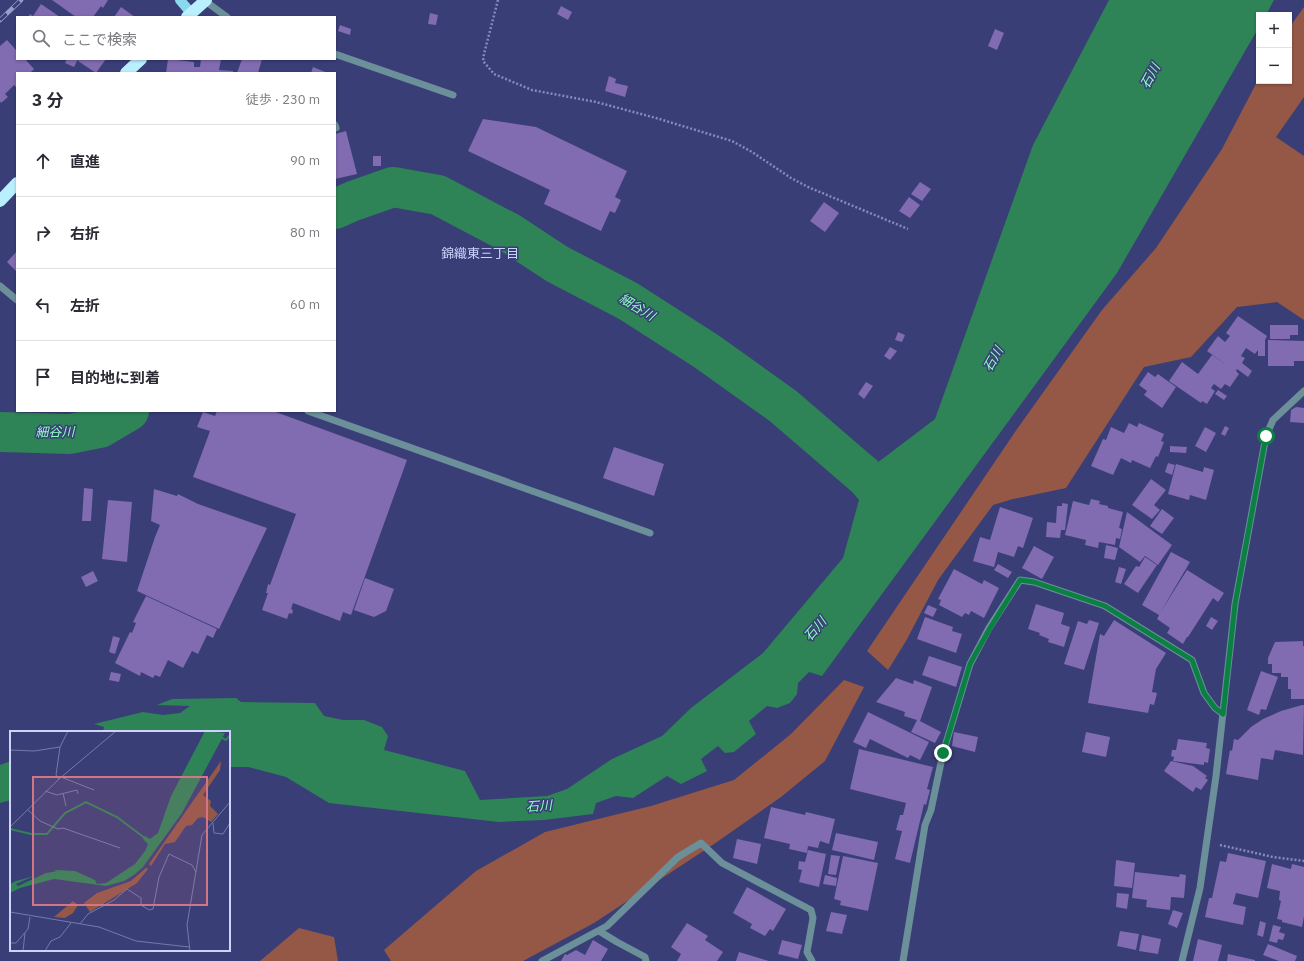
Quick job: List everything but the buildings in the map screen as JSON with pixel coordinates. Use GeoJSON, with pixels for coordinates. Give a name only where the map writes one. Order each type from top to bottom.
{"type":"FeatureCollection","features":[{"type":"Feature","properties":{"kind":"highway"},"geometry":{"type":"LineString","coordinates":[[189,15],[206,0]]}},
{"type":"Feature","properties":{"kind":"highway"},"geometry":{"type":"LineString","coordinates":[[127,72],[140,60]]}},
{"type":"Feature","properties":{"kind":"highway"},"geometry":{"type":"LineString","coordinates":[[0,201],[16,184]]}},
{"type":"Feature","properties":{"kind":"main road"},"geometry":{"type":"LineString","coordinates":[[180,0],[189,15]]}},
{"type":"Feature","properties":{"kind":"street"},"geometry":{"type":"LineString","coordinates":[[206,0],[226,16]]}},
{"type":"Feature","properties":{"kind":"street"},"geometry":{"type":"LineString","coordinates":[[336,54],[453,95]]}},
{"type":"Feature","properties":{"kind":"street"},"geometry":{"type":"LineString","coordinates":[[0,286],[16,299]]}},
{"type":"Feature","properties":{"kind":"street"},"geometry":{"type":"LineString","coordinates":[[1182,961],[1200,888],[1216,776],[1235,604],[1266,436],[1272,420],[1304,391]]}},
{"type":"Feature","properties":{"kind":"street"},"geometry":{"type":"LineString","coordinates":[[311,412],[650,533]]}},
{"type":"Feature","properties":{"kind":"street"},"geometry":{"type":"LineString","coordinates":[[903,961],[925,824],[932,810],[943,753],[970,664],[990,628],[1020,580],[1034,582],[1105,606],[1192,660],[1204,693],[1215,708],[1223,714]]}},
{"type":"Feature","properties":{"kind":"street"},"geometry":{"type":"LineString","coordinates":[[542,961],[607,926],[678,857],[701,843],[722,863],[811,910],[813,918],[807,952],[812,961]]}},
{"type":"Feature","properties":{"kind":"street"},"geometry":{"type":"LineString","coordinates":[[599,930],[616,942],[645,957],[646,961]]}},
{"type":"Feature","properties":{"kind":"path"},"geometry":{"type":"LineString","coordinates":[[498,0],[483,61],[494,74],[532,90],[604,104],[732,141],[808,187],[908,229]]}},
{"type":"Feature","properties":{"kind":"path"},"geometry":{"type":"LineString","coordinates":[[1206,842],[1272,857],[1304,861]]}},
{"type":"Feature","properties":{"kind":"shaded area"},"geometry":{"type":"Polygon","coordinates":[[[1304,7],[1304,97],[1276,137],[1304,156],[1304,320],[1277,302],[1237,307],[1191,357],[1144,367],[1066,488],[1013,499],[993,505],[938,580],[906,641],[888,670],[867,651],[1015,432],[1102,310],[1156,248],[1222,149],[1256,84],[1292,84],[1292,24],[1304,7]]]}},
{"type":"Feature","properties":{"kind":"shaded area"},"geometry":{"type":"Polygon","coordinates":[[[844,680],[864,687],[825,761],[781,797],[717,842],[594,923],[523,961],[391,961],[384,950],[476,871],[545,832],[651,806],[734,780],[791,734],[844,680]]]}},
{"type":"Feature","properties":{"kind":"shaded area"},"geometry":{"type":"Polygon","coordinates":[[[299,928],[334,937],[338,961],[260,961],[299,928]]]}},
{"type":"Feature","properties":{"kind":"water","name":"石川"},"geometry":{"type":"Polygon","coordinates":[[[1109,0],[1274,0],[1268,12],[1256,12],[1256,32],[1117,273],[822,676],[809,672],[798,683],[797,694],[790,703],[777,708],[767,706],[749,721],[756,734],[734,752],[725,753],[718,746],[701,759],[707,771],[681,784],[667,776],[633,798],[616,796],[596,803],[593,814],[544,820],[499,822],[329,803],[286,777],[248,767],[230,767],[230,731],[103,731],[104,727],[94,724],[143,712],[163,715],[180,713],[190,706],[157,705],[172,699],[236,698],[241,702],[315,703],[324,716],[343,720],[364,720],[382,727],[388,736],[384,750],[465,771],[480,800],[547,796],[567,789],[612,759],[662,736],[691,708],[763,653],[843,558],[859,500],[828,463],[838,446],[877,463],[935,419],[1033,145],[1109,0]]]}},
{"type":"Feature","properties":{"kind":"water"},"geometry":{"type":"Polygon","coordinates":[[[10,761],[10,800],[0,803],[0,765],[10,761]]]}},
{"type":"Feature","properties":{"kind":"waterway","name":"細谷川"},"geometry":{"type":"LineString","coordinates":[[336,209],[393,187],[438,195],[510,233],[557,264],[628,301],[706,351],[783,406],[876,486]]}},
{"type":"Feature","properties":{"kind":"waterway","name":"細谷川"},"geometry":{"type":"LineString","coordinates":[[0,432],[70,434],[100,428],[127,412]]}},
{"type":"Feature","properties":{"kind":"railway"},"geometry":{"type":"LineString","coordinates":[[0,20],[21,0]]}},
{"type":"Feature","properties":{"kind":"district","name":"錦織東三丁目"},"geometry":{"type":"Point","coordinates":[480,253]}},
{"type":"Feature","properties":{"kind":"route"},"geometry":{"type":"LineString","coordinates":[[943,753],[970,664],[990,628],[1020,580],[1034,582],[1105,606],[1192,660],[1204,693],[1215,708],[1223,714],[1235,604],[1266,436]]}}]}
